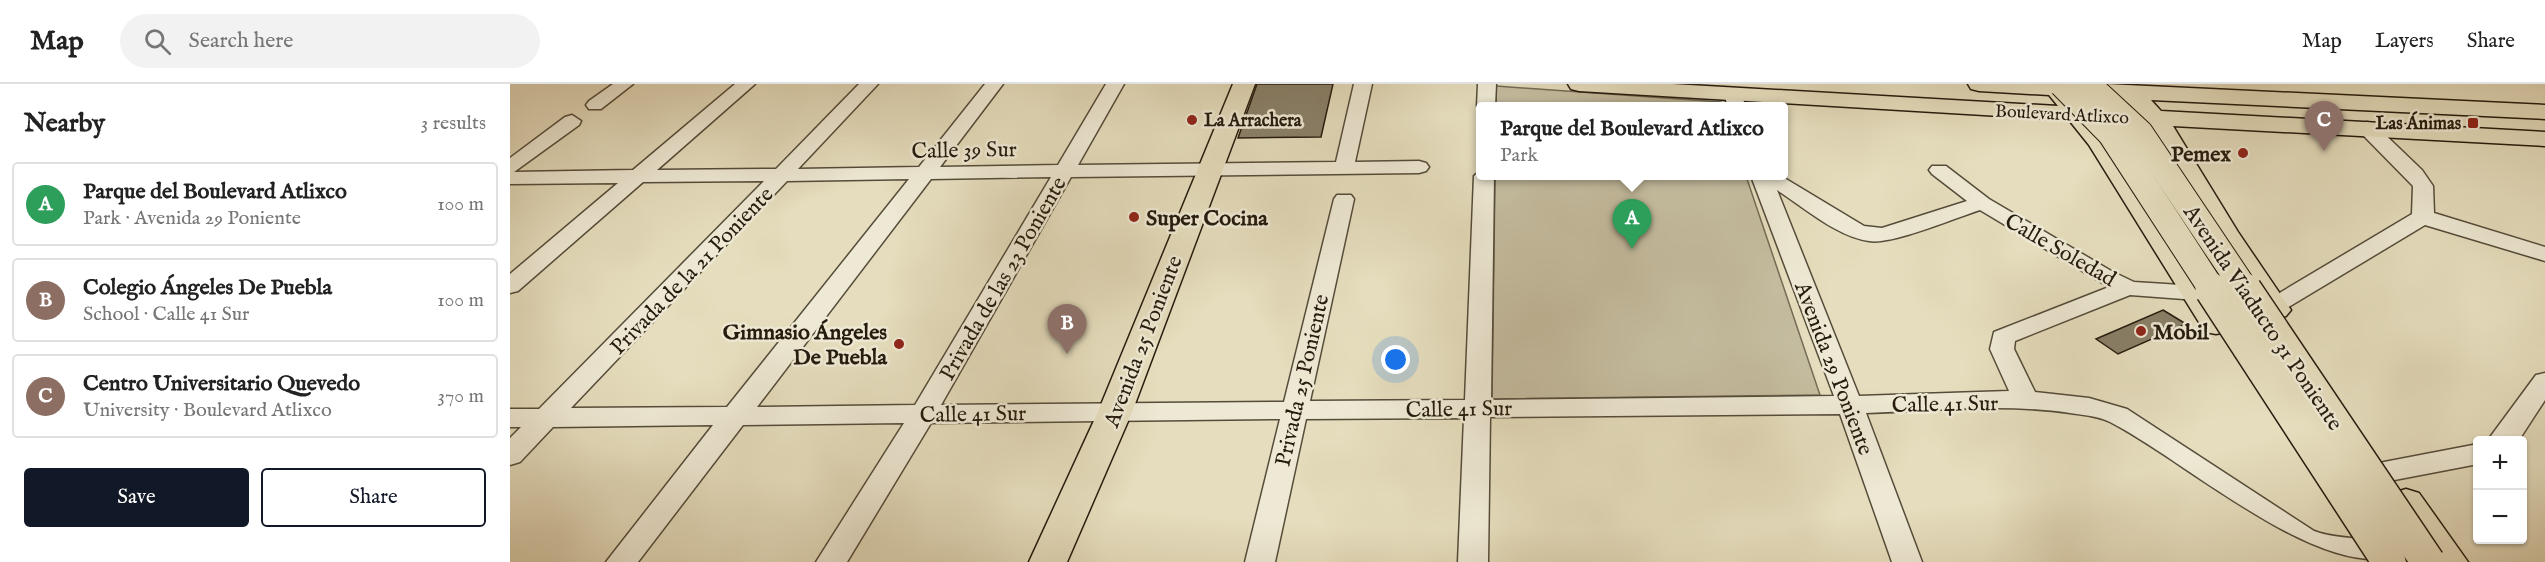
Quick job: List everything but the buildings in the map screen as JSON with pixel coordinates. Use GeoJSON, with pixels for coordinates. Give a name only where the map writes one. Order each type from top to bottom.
{"type":"FeatureCollection","features":[{"type":"Feature","properties":{"kind":"main road","name":"Avenida 25 Poniente"},"geometry":{"type":"LineString","coordinates":[[1048,562],[1115,412],[1244,84]]}},
{"type":"Feature","properties":{"kind":"main road","name":"Boulevard Atlixco"},"geometry":{"type":"LineString","coordinates":[[1579,84],[1759,102]]}},
{"type":"Feature","properties":{"kind":"main road","name":"Boulevard Atlixco"},"geometry":{"type":"LineString","coordinates":[[1979,84],[2132,87],[2206,96],[2545,112]]}},
{"type":"Feature","properties":{"kind":"main road","name":"Avenida Viaducto 31 Poniente"},"geometry":{"type":"LineString","coordinates":[[2087,84],[2140,133],[2428,562]]}},
{"type":"Feature","properties":{"kind":"main road"},"geometry":{"type":"LineString","coordinates":[[2056,86],[2099,142],[2197,293],[2376,558]]}},
{"type":"Feature","properties":{"kind":"main road","name":"Avenida Viaducto 31 Poniente"},"geometry":{"type":"LineString","coordinates":[[2056,86],[2111,134],[2376,558]]}},
{"type":"Feature","properties":{"kind":"main road"},"geometry":{"type":"LineString","coordinates":[[2132,87],[2185,162],[2232,243],[2384,472],[2449,562]]}},
{"type":"Feature","properties":{"kind":"main road","name":"Boulevard Atlixco"},"geometry":{"type":"LineString","coordinates":[[1788,103],[2367,128],[2545,140]]}},
{"type":"Feature","properties":{"kind":"main road"},"geometry":{"type":"LineString","coordinates":[[2185,162],[2179,141],[2184,134],[2203,121]]}},
{"type":"Feature","properties":{"kind":"main road"},"geometry":{"type":"LineString","coordinates":[[2162,240],[2232,243]]}},
{"type":"Feature","properties":{"kind":"street"},"geometry":{"type":"LineString","coordinates":[[595,105],[624,84]]}},
{"type":"Feature","properties":{"kind":"street"},"geometry":{"type":"LineString","coordinates":[[510,286],[746,84]]}},
{"type":"Feature","properties":{"kind":"street","name":"Privada de la 21 Poniente"},"geometry":{"type":"LineString","coordinates":[[510,455],[783,176],[869,84]]}},
{"type":"Feature","properties":{"kind":"street"},"geometry":{"type":"LineString","coordinates":[[621,562],[994,84]]}},
{"type":"Feature","properties":{"kind":"street","name":"Privada de las 23 Poniente"},"geometry":{"type":"LineString","coordinates":[[831,562],[923,414],[1115,84]]}},
{"type":"Feature","properties":{"kind":"street"},"geometry":{"type":"LineString","coordinates":[[1344,168],[1363,84]]}},
{"type":"Feature","properties":{"kind":"street"},"geometry":{"type":"LineString","coordinates":[[1486,102],[1487,84]]}},
{"type":"Feature","properties":{"kind":"street"},"geometry":{"type":"LineString","coordinates":[[510,166],[572,120]]}},
{"type":"Feature","properties":{"kind":"street"},"geometry":{"type":"LineString","coordinates":[[2367,128],[2415,174],[2422,186],[2422,217]]}},
{"type":"Feature","properties":{"kind":"street","name":"Calle 39 Sur"},"geometry":{"type":"LineString","coordinates":[[510,178],[1419,167]]}},
{"type":"Feature","properties":{"kind":"street","name":"Calle Soledad"},"geometry":{"type":"LineString","coordinates":[[1939,170],[1982,203],[2105,277],[2128,288],[2154,292],[2197,293]]}},
{"type":"Feature","properties":{"kind":"street"},"geometry":{"type":"LineString","coordinates":[[1473,562],[1484,180]]}},
{"type":"Feature","properties":{"kind":"street","name":"Avenida 29 Poniente"},"geometry":{"type":"LineString","coordinates":[[1763,180],[1850,405],[1907,562]]}},
{"type":"Feature","properties":{"kind":"street"},"geometry":{"type":"LineString","coordinates":[[1774,180],[1856,231],[1871,235],[1884,234],[1982,203]]}},
{"type":"Feature","properties":{"kind":"street","name":"Privada 25 Poniente"},"geometry":{"type":"LineString","coordinates":[[1260,562],[1344,198]]}},
{"type":"Feature","properties":{"kind":"street"},"geometry":{"type":"LineString","coordinates":[[2274,306],[2422,217],[2545,254]]}},
{"type":"Feature","properties":{"kind":"street"},"geometry":{"type":"LineString","coordinates":[[2026,400],[2002,349],[2003,337],[2128,288]]}},
{"type":"Feature","properties":{"kind":"street"},"geometry":{"type":"LineString","coordinates":[[2506,436],[2545,381]]}},
{"type":"Feature","properties":{"kind":"street","name":"Calle 41 Sur"},"geometry":{"type":"LineString","coordinates":[[510,418],[1850,405],[2026,400],[2104,410],[2118,415],[2303,539],[2329,549],[2376,558]]}},
{"type":"Feature","properties":{"kind":"street"},"geometry":{"type":"LineString","coordinates":[[2384,472],[2473,455]]}},
{"type":"Feature","properties":{"kind":"shaded area"},"geometry":{"type":"Polygon","coordinates":[[[1496,86],[1721,102],[1496,102],[1496,86]]]}},
{"type":"Feature","properties":{"kind":"shaded area"},"geometry":{"type":"Polygon","coordinates":[[[1495,180],[1747,180],[1820,395],[1492,399],[1495,180]]]}},
{"type":"Feature","properties":{"kind":"place","name":"La Arrachera"},"geometry":{"type":"Point","coordinates":[1192,120]}},
{"type":"Feature","properties":{"kind":"place","name":"Las Ánimas"},"geometry":{"type":"Point","coordinates":[2473,123]}},
{"type":"Feature","properties":{"kind":"place","name":"Centro Universitario Quevedo"},"geometry":{"type":"Point","coordinates":[2324,151]}},
{"type":"Feature","properties":{"kind":"place","name":"Pemex"},"geometry":{"type":"Point","coordinates":[2243,153]}},
{"type":"Feature","properties":{"kind":"place","name":"Super Cocina"},"geometry":{"type":"Point","coordinates":[1134,217]}},
{"type":"Feature","properties":{"kind":"place","name":"Parque del Boulevard Atlixco"},"geometry":{"type":"Point","coordinates":[1632,249]}},
{"type":"Feature","properties":{"kind":"place","name":"Mobil"},"geometry":{"type":"Point","coordinates":[2141,331]}},
{"type":"Feature","properties":{"kind":"place","name":"Gimnasio Ángeles De Puebla"},"geometry":{"type":"Point","coordinates":[899,344]}},
{"type":"Feature","properties":{"kind":"place","name":"Colegio Ángeles De Puebla"},"geometry":{"type":"Point","coordinates":[1067,354]}}]}
